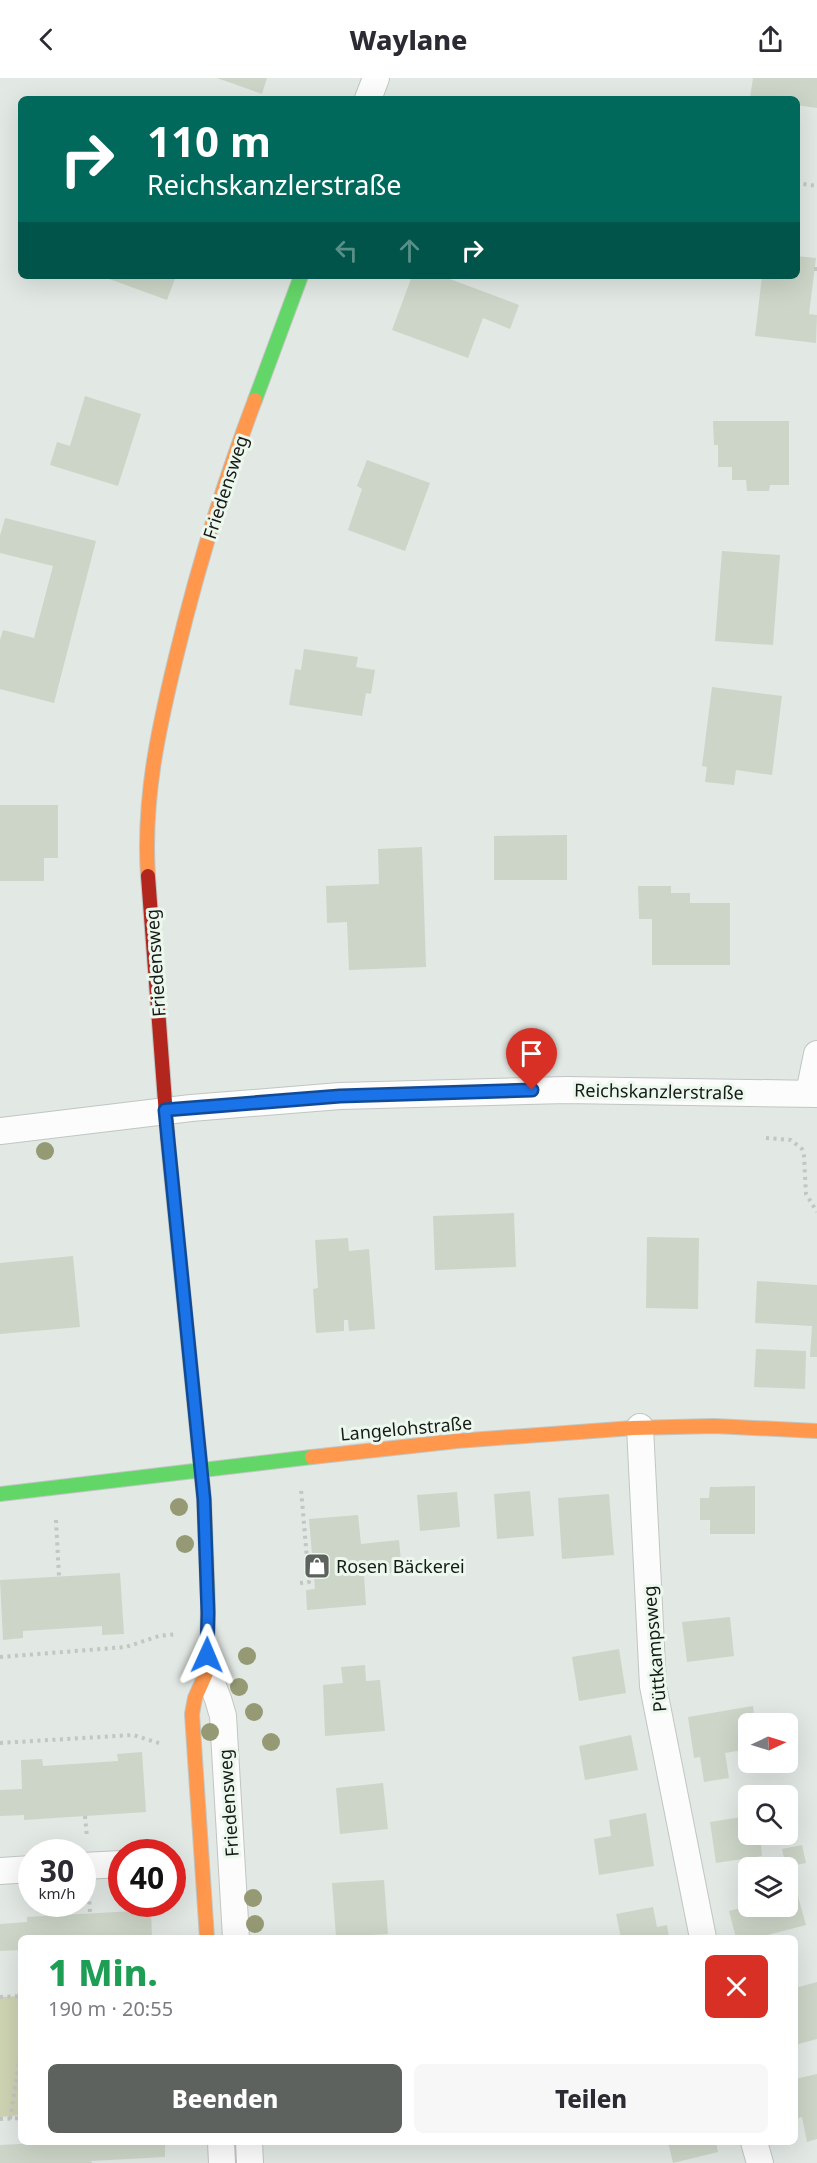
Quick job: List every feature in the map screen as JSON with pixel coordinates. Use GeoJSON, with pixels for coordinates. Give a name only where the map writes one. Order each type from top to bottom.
{"type":"FeatureCollection","features":[{"type":"Feature","properties":{"kind":"street"},"geometry":{"type":"LineString","coordinates":[[369,96],[376,78]]}},
{"type":"Feature","properties":{"kind":"street","name":"Friedensweg"},"geometry":{"type":"LineString","coordinates":[[236,1935],[223,1716],[207,1671],[208,1602],[201,1471],[165,1110],[146,845],[149,787],[159,728],[191,596],[211,527],[250,413],[300,279]]}},
{"type":"Feature","properties":{"kind":"street"},"geometry":{"type":"LineString","coordinates":[[813,1094],[817,1054]]}},
{"type":"Feature","properties":{"kind":"street","name":"Reichskanzlerstraße"},"geometry":{"type":"LineString","coordinates":[[0,1131],[165,1110],[340,1096],[516,1090],[813,1094]]}},
{"type":"Feature","properties":{"kind":"street","name":"Langelohstraße"},"geometry":{"type":"LineString","coordinates":[[0,1494],[201,1471],[298,1457],[424,1444],[640,1427],[698,1425],[817,1431]]}},
{"type":"Feature","properties":{"kind":"street","name":"Püttkampsweg"},"geometry":{"type":"LineString","coordinates":[[640,1427],[653,1686],[702,1935]]}},
{"type":"Feature","properties":{"kind":"street","name":"Friedensweg"},"geometry":{"type":"LineString","coordinates":[[207,1671],[195,1698],[192,1714],[207,1935]]}},
{"type":"Feature","properties":{"kind":"street"},"geometry":{"type":"LineString","coordinates":[[0,1871],[18,1870]]}},
{"type":"Feature","properties":{"kind":"street"},"geometry":{"type":"LineString","coordinates":[[221,2145],[222,2163]]}},
{"type":"Feature","properties":{"kind":"street"},"geometry":{"type":"LineString","coordinates":[[249,2145],[250,2163]]}},
{"type":"Feature","properties":{"kind":"street"},"geometry":{"type":"LineString","coordinates":[[755,2145],[760,2163]]}},
{"type":"Feature","properties":{"kind":"path"},"geometry":{"type":"LineString","coordinates":[[800,184],[817,186]]}},
{"type":"Feature","properties":{"kind":"path"},"geometry":{"type":"LineString","coordinates":[[766,1138],[791,1140],[802,1149],[806,1194],[817,1212]]}},
{"type":"Feature","properties":{"kind":"path"},"geometry":{"type":"LineString","coordinates":[[300,1583],[309,1582],[301,1479]]}},
{"type":"Feature","properties":{"kind":"path"},"geometry":{"type":"LineString","coordinates":[[56,1510],[59,1577]]}},
{"type":"Feature","properties":{"kind":"path"},"geometry":{"type":"LineString","coordinates":[[0,1657],[126,1647],[159,1636],[177,1634]]}},
{"type":"Feature","properties":{"kind":"path"},"geometry":{"type":"LineString","coordinates":[[0,1743],[133,1735],[164,1745]]}},
{"type":"Feature","properties":{"kind":"path"},"geometry":{"type":"LineString","coordinates":[[86,1816],[86,1839]]}},
{"type":"Feature","properties":{"kind":"path"},"geometry":{"type":"LineString","coordinates":[[0,1997],[18,1996]]}},
{"type":"Feature","properties":{"kind":"path"},"geometry":{"type":"LineString","coordinates":[[9,2119],[18,2068]]}},
{"type":"Feature","properties":{"kind":"path"},"geometry":{"type":"LineString","coordinates":[[0,2119],[18,2118]]}},
{"type":"Feature","properties":{"kind":"green space"},"geometry":{"type":"Polygon","coordinates":[[[18,1996],[18,2115],[0,2117],[0,1997],[18,1996]]]}},
{"type":"Feature","properties":{"kind":"building"},"geometry":{"type":"Polygon","coordinates":[[[217,78],[267,78],[262,94],[217,78]]]}},
{"type":"Feature","properties":{"kind":"building"},"geometry":{"type":"Polygon","coordinates":[[[753,78],[817,78],[817,108],[800,106],[800,96],[750,96],[753,78]]]}},
{"type":"Feature","properties":{"kind":"building"},"geometry":{"type":"Polygon","coordinates":[[[800,256],[816,258],[809,314],[817,315],[816,343],[755,336],[762,279],[800,279],[800,256]]]}},
{"type":"Feature","properties":{"kind":"building"},"geometry":{"type":"Polygon","coordinates":[[[109,279],[175,279],[167,300],[109,279]]]}},
{"type":"Feature","properties":{"kind":"building"},"geometry":{"type":"Polygon","coordinates":[[[411,279],[450,279],[519,305],[510,329],[483,318],[468,358],[392,330],[411,279]]]}},
{"type":"Feature","properties":{"kind":"building"},"geometry":{"type":"Polygon","coordinates":[[[85,396],[141,414],[118,486],[50,465],[57,442],[70,446],[85,396]]]}},
{"type":"Feature","properties":{"kind":"building"},"geometry":{"type":"Polygon","coordinates":[[[713,421],[789,421],[789,485],[770,485],[769,491],[747,491],[746,480],[732,480],[732,467],[718,467],[718,445],[714,445],[713,421]]]}},
{"type":"Feature","properties":{"kind":"building"},"geometry":{"type":"Polygon","coordinates":[[[367,460],[430,483],[405,551],[348,530],[362,489],[357,486],[367,460]]]}},
{"type":"Feature","properties":{"kind":"building"},"geometry":{"type":"Polygon","coordinates":[[[5,518],[96,541],[54,703],[0,689],[0,640],[3,630],[34,638],[53,566],[0,553],[0,536],[5,518]]]}},
{"type":"Feature","properties":{"kind":"building"},"geometry":{"type":"Polygon","coordinates":[[[722,551],[780,555],[773,645],[715,641],[722,551]]]}},
{"type":"Feature","properties":{"kind":"building"},"geometry":{"type":"Polygon","coordinates":[[[304,649],[358,657],[356,667],[375,670],[371,694],[366,693],[362,716],[289,705],[295,669],[301,670],[304,649]]]}},
{"type":"Feature","properties":{"kind":"building"},"geometry":{"type":"Polygon","coordinates":[[[712,687],[782,696],[772,775],[736,770],[734,785],[705,782],[707,767],[702,766],[712,687]]]}},
{"type":"Feature","properties":{"kind":"building"},"geometry":{"type":"Polygon","coordinates":[[[0,805],[58,805],[58,858],[44,858],[44,881],[0,881],[0,805]]]}},
{"type":"Feature","properties":{"kind":"building"},"geometry":{"type":"Polygon","coordinates":[[[567,835],[567,880],[494,880],[494,836],[567,835]]]}},
{"type":"Feature","properties":{"kind":"building"},"geometry":{"type":"Polygon","coordinates":[[[422,847],[426,967],[349,970],[347,922],[327,923],[326,886],[379,884],[378,849],[422,847]]]}},
{"type":"Feature","properties":{"kind":"building"},"geometry":{"type":"Polygon","coordinates":[[[638,886],[671,886],[671,893],[690,893],[690,903],[730,903],[730,965],[652,965],[652,919],[639,919],[638,886]]]}},
{"type":"Feature","properties":{"kind":"building"},"geometry":{"type":"Polygon","coordinates":[[[514,1213],[516,1267],[435,1270],[433,1216],[514,1213]]]}},
{"type":"Feature","properties":{"kind":"building"},"geometry":{"type":"Polygon","coordinates":[[[647,1237],[699,1238],[698,1309],[646,1308],[647,1237]]]}},
{"type":"Feature","properties":{"kind":"building"},"geometry":{"type":"Polygon","coordinates":[[[348,1238],[349,1251],[369,1249],[375,1329],[349,1331],[348,1320],[344,1320],[344,1331],[316,1333],[313,1289],[318,1288],[315,1240],[348,1238]]]}},
{"type":"Feature","properties":{"kind":"building"},"geometry":{"type":"Polygon","coordinates":[[[73,1256],[80,1327],[0,1334],[0,1263],[73,1256]]]}},
{"type":"Feature","properties":{"kind":"building"},"geometry":{"type":"Polygon","coordinates":[[[757,1281],[817,1285],[817,1357],[810,1357],[812,1326],[755,1323],[757,1281]]]}},
{"type":"Feature","properties":{"kind":"building"},"geometry":{"type":"Polygon","coordinates":[[[756,1349],[806,1351],[805,1389],[754,1387],[756,1349]]]}},
{"type":"Feature","properties":{"kind":"building"},"geometry":{"type":"Polygon","coordinates":[[[755,1486],[755,1534],[710,1534],[710,1520],[700,1520],[700,1498],[709,1498],[710,1487],[755,1486]]]}},
{"type":"Feature","properties":{"kind":"building"},"geometry":{"type":"Polygon","coordinates":[[[530,1491],[534,1536],[497,1539],[494,1494],[530,1491]]]}},
{"type":"Feature","properties":{"kind":"building"},"geometry":{"type":"Polygon","coordinates":[[[457,1492],[460,1527],[420,1531],[417,1495],[457,1492]]]}},
{"type":"Feature","properties":{"kind":"building"},"geometry":{"type":"Polygon","coordinates":[[[609,1494],[614,1555],[562,1559],[558,1498],[609,1494]]]}},
{"type":"Feature","properties":{"kind":"building"},"geometry":{"type":"Polygon","coordinates":[[[358,1515],[361,1544],[399,1540],[402,1572],[364,1575],[366,1605],[307,1610],[306,1590],[315,1589],[309,1519],[358,1515]]]}},
{"type":"Feature","properties":{"kind":"building"},"geometry":{"type":"Polygon","coordinates":[[[120,1573],[124,1634],[102,1635],[102,1626],[23,1631],[23,1638],[3,1640],[0,1580],[120,1573]]]}},
{"type":"Feature","properties":{"kind":"building"},"geometry":{"type":"Polygon","coordinates":[[[730,1617],[734,1656],[687,1662],[682,1622],[730,1617]]]}},
{"type":"Feature","properties":{"kind":"building"},"geometry":{"type":"Polygon","coordinates":[[[619,1649],[626,1693],[579,1701],[572,1657],[619,1649]]]}},
{"type":"Feature","properties":{"kind":"building"},"geometry":{"type":"Polygon","coordinates":[[[365,1665],[366,1681],[380,1680],[385,1731],[325,1736],[323,1685],[343,1683],[341,1667],[365,1665]]]}},
{"type":"Feature","properties":{"kind":"building"},"geometry":{"type":"Polygon","coordinates":[[[753,1706],[754,1713],[738,1713],[738,1751],[725,1753],[729,1778],[704,1782],[700,1757],[694,1758],[688,1717],[753,1706]]]}},
{"type":"Feature","properties":{"kind":"building"},"geometry":{"type":"Polygon","coordinates":[[[631,1735],[638,1770],[585,1780],[579,1746],[631,1735]]]}},
{"type":"Feature","properties":{"kind":"building"},"geometry":{"type":"Polygon","coordinates":[[[142,1752],[146,1812],[24,1820],[24,1815],[0,1816],[0,1790],[22,1789],[21,1760],[42,1759],[43,1766],[118,1761],[117,1754],[142,1752]]]}},
{"type":"Feature","properties":{"kind":"building"},"geometry":{"type":"Polygon","coordinates":[[[383,1783],[388,1829],[340,1834],[336,1788],[383,1783]]]}},
{"type":"Feature","properties":{"kind":"building"},"geometry":{"type":"Polygon","coordinates":[[[646,1813],[654,1866],[599,1875],[594,1839],[611,1836],[609,1820],[646,1813]]]}},
{"type":"Feature","properties":{"kind":"building"},"geometry":{"type":"Polygon","coordinates":[[[738,1818],[738,1845],[761,1845],[762,1856],[738,1857],[738,1860],[716,1863],[710,1822],[738,1818]]]}},
{"type":"Feature","properties":{"kind":"building"},"geometry":{"type":"Polygon","coordinates":[[[802,1845],[806,1863],[798,1865],[798,1857],[784,1857],[782,1849],[802,1845]]]}},
{"type":"Feature","properties":{"kind":"building"},"geometry":{"type":"Polygon","coordinates":[[[384,1880],[388,1934],[336,1935],[332,1883],[384,1880]]]}},
{"type":"Feature","properties":{"kind":"building"},"geometry":{"type":"Polygon","coordinates":[[[798,1897],[806,1925],[768,1935],[735,1935],[729,1911],[738,1909],[738,1917],[798,1917],[798,1897]]]}},
{"type":"Feature","properties":{"kind":"building"},"geometry":{"type":"Polygon","coordinates":[[[653,1907],[657,1927],[667,1925],[669,1935],[620,1935],[616,1914],[653,1907]]]}},
{"type":"Feature","properties":{"kind":"building"},"geometry":{"type":"Polygon","coordinates":[[[108,1912],[108,1917],[151,1917],[152,1935],[18,1935],[18,1950],[0,1951],[0,1924],[27,1922],[27,1917],[96,1917],[96,1913],[108,1912]]]}},
{"type":"Feature","properties":{"kind":"building"},"geometry":{"type":"Polygon","coordinates":[[[817,1982],[817,2039],[798,2044],[798,1987],[817,1982]]]}},
{"type":"Feature","properties":{"kind":"building"},"geometry":{"type":"Polygon","coordinates":[[[817,2074],[817,2139],[807,2142],[802,2117],[798,2118],[798,2078],[817,2074]]]}},
{"type":"Feature","properties":{"kind":"building"},"geometry":{"type":"Polygon","coordinates":[[[0,2145],[165,2145],[165,2157],[91,2161],[92,2163],[0,2163],[0,2145]]]}},
{"type":"Feature","properties":{"kind":"building"},"geometry":{"type":"Polygon","coordinates":[[[669,2145],[717,2145],[718,2152],[673,2163],[669,2145]]]}},
{"type":"Feature","properties":{"kind":"traffic: fast"},"geometry":{"type":"LineString","coordinates":[[255,400],[300,279]]}},
{"type":"Feature","properties":{"kind":"traffic: fast"},"geometry":{"type":"LineString","coordinates":[[168,1142],[204,1499],[208,1605]]}},
{"type":"Feature","properties":{"kind":"traffic: fast"},"geometry":{"type":"LineString","coordinates":[[0,1494],[312,1457]]}},
{"type":"Feature","properties":{"kind":"traffic: slow"},"geometry":{"type":"LineString","coordinates":[[148,876],[150,792],[163,712],[184,624],[221,495],[255,400]]}},
{"type":"Feature","properties":{"kind":"traffic: slow"},"geometry":{"type":"LineString","coordinates":[[312,1457],[457,1441],[633,1428],[714,1426],[817,1431]]}},
{"type":"Feature","properties":{"kind":"traffic: slow"},"geometry":{"type":"LineString","coordinates":[[207,1935],[192,1714],[195,1698],[207,1671],[208,1605]]}},
{"type":"Feature","properties":{"kind":"traffic: jam"},"geometry":{"type":"LineString","coordinates":[[148,876],[168,1142]]}},
{"type":"Feature","properties":{"kind":"place","name":"Rosen Bäckerei"},"geometry":{"type":"Point","coordinates":[317,1566]}},
{"type":"Feature","properties":{"kind":"route"},"geometry":{"type":"LineString","coordinates":[[207,1655],[208,1613],[204,1499],[165,1110],[340,1096],[532,1090]]}}]}
